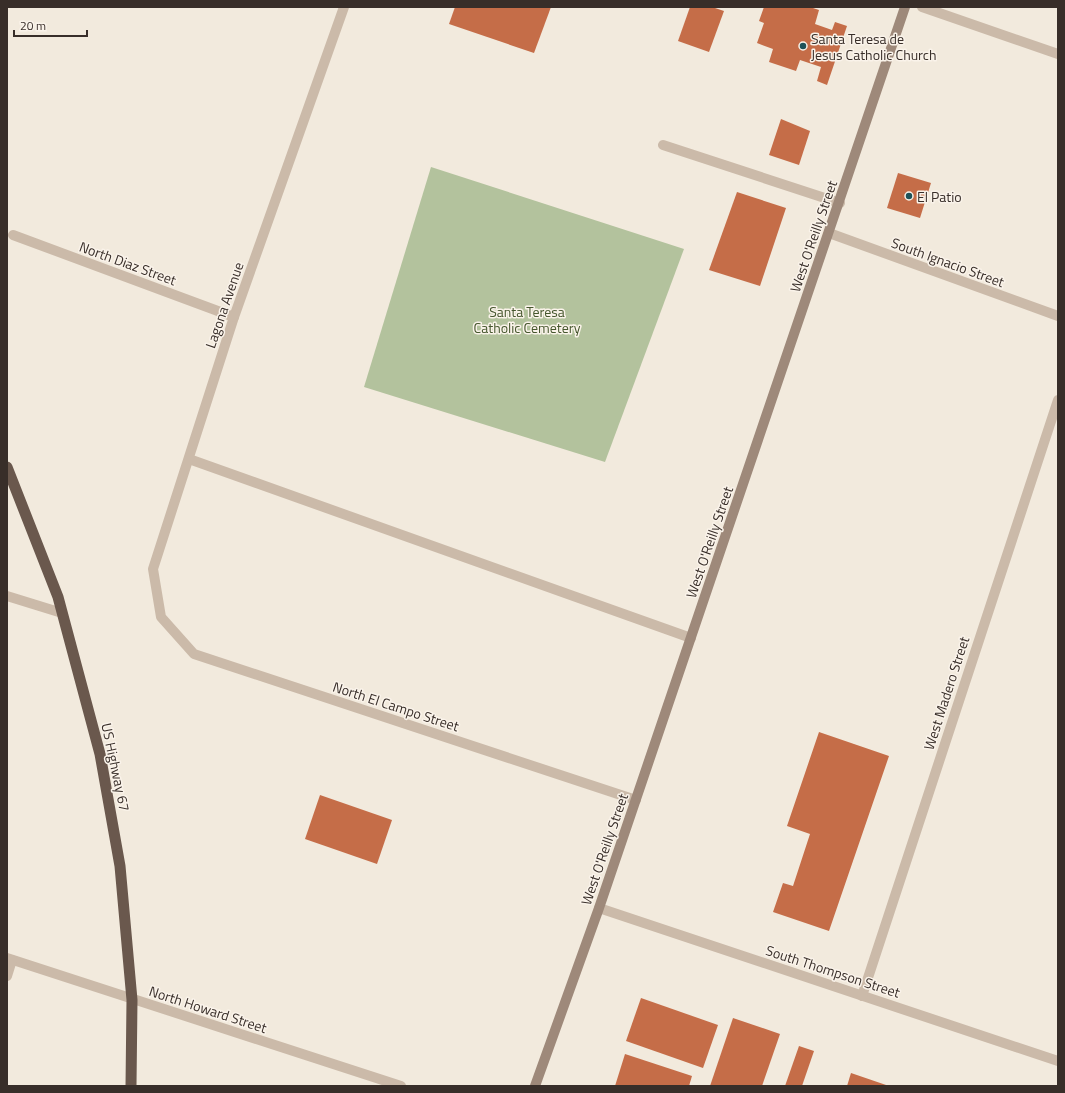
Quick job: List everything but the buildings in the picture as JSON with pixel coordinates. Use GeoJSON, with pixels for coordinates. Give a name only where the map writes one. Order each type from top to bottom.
{"type":"FeatureCollection","features":[{"type":"Feature","properties":{"kind":"highway","name":"US Highway 67"},"geometry":{"type":"LineString","coordinates":[[7,467],[62,613],[101,762],[120,866],[132,1000],[131,1086]]}},
{"type":"Feature","properties":{"kind":"main road","name":"West O'Reilly Street"},"geometry":{"type":"LineString","coordinates":[[535,1086],[600,908],[906,7]]}},
{"type":"Feature","properties":{"kind":"street","name":"Lagona Avenue"},"geometry":{"type":"LineString","coordinates":[[161,617],[153,569],[234,316],[344,7]]}},
{"type":"Feature","properties":{"kind":"street"},"geometry":{"type":"LineString","coordinates":[[922,7],[1058,54]]}},
{"type":"Feature","properties":{"kind":"street"},"geometry":{"type":"LineString","coordinates":[[663,145],[840,202]]}},
{"type":"Feature","properties":{"kind":"street","name":"South Ignacio Street"},"geometry":{"type":"LineString","coordinates":[[829,233],[1058,316]]}},
{"type":"Feature","properties":{"kind":"street","name":"North Diaz Street"},"geometry":{"type":"LineString","coordinates":[[13,235],[234,316]]}},
{"type":"Feature","properties":{"kind":"street","name":"West Madero Street"},"geometry":{"type":"LineString","coordinates":[[862,996],[1058,400]]}},
{"type":"Feature","properties":{"kind":"street"},"geometry":{"type":"LineString","coordinates":[[188,459],[691,638]]}},
{"type":"Feature","properties":{"kind":"street"},"geometry":{"type":"LineString","coordinates":[[7,596],[62,613]]}},
{"type":"Feature","properties":{"kind":"street","name":"North El Campo Street"},"geometry":{"type":"LineString","coordinates":[[161,617],[194,654],[636,800]]}},
{"type":"Feature","properties":{"kind":"street","name":"South Thompson Street"},"geometry":{"type":"LineString","coordinates":[[600,908],[1058,1061]]}},
{"type":"Feature","properties":{"kind":"street"},"geometry":{"type":"LineString","coordinates":[[7,976],[10,959]]}},
{"type":"Feature","properties":{"kind":"street","name":"North Howard Street"},"geometry":{"type":"LineString","coordinates":[[10,959],[132,1000],[401,1086]]}},
{"type":"Feature","properties":{"kind":"green space","name":"Santa Teresa Catholic Cemetery"},"geometry":{"type":"Polygon","coordinates":[[[431,167],[684,249],[605,462],[364,387],[431,167]]]}},
{"type":"Feature","properties":{"kind":"place","name":"Santa Teresa de Jesus Catholic Church"},"geometry":{"type":"Point","coordinates":[803,46]}},
{"type":"Feature","properties":{"kind":"place","name":"El Patio"},"geometry":{"type":"Point","coordinates":[909,196]}}]}
